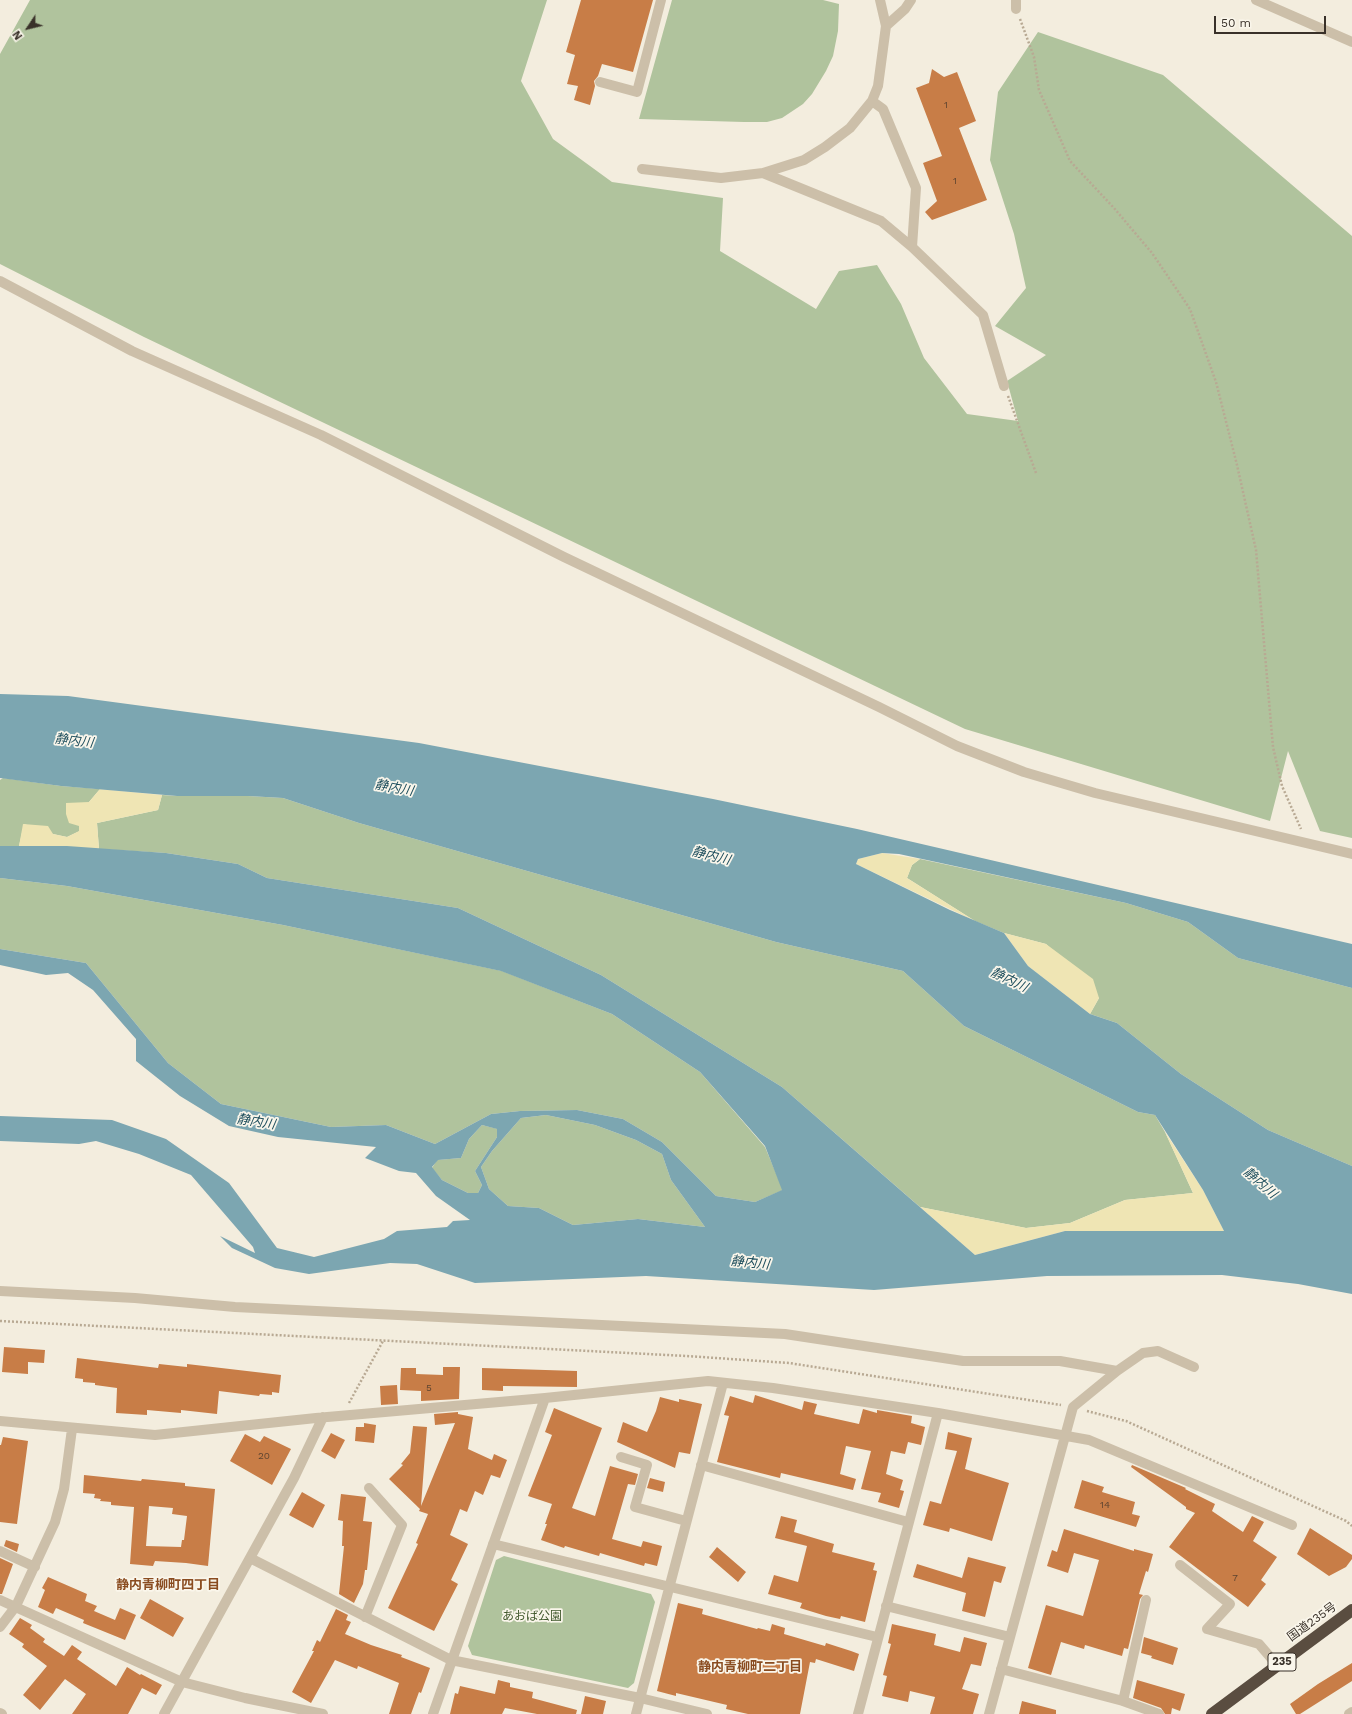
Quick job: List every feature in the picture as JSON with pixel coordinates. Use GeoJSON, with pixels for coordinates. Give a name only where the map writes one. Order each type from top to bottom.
{"type":"FeatureCollection","features":[{"type":"Feature","properties":{"kind":"highway","name":"国道235号"},"geometry":{"type":"LineString","coordinates":[[1212,1714],[1352,1610]]}},
{"type":"Feature","properties":{"kind":"street"},"geometry":{"type":"LineString","coordinates":[[600,82],[637,92],[661,0]]}},
{"type":"Feature","properties":{"kind":"street"},"geometry":{"type":"LineString","coordinates":[[642,169],[721,178],[763,174],[804,160],[825,147],[850,128],[872,101],[878,86],[886,26],[880,0]]}},
{"type":"Feature","properties":{"kind":"street"},"geometry":{"type":"LineString","coordinates":[[886,26],[905,9],[911,0]]}},
{"type":"Feature","properties":{"kind":"street"},"geometry":{"type":"LineString","coordinates":[[1256,0],[1352,42]]}},
{"type":"Feature","properties":{"kind":"street"},"geometry":{"type":"LineString","coordinates":[[872,101],[883,109],[916,188],[912,247]]}},
{"type":"Feature","properties":{"kind":"street"},"geometry":{"type":"LineString","coordinates":[[763,174],[881,221],[912,247],[983,315],[1004,386]]}},
{"type":"Feature","properties":{"kind":"street"},"geometry":{"type":"LineString","coordinates":[[0,281],[132,351],[321,435],[564,557],[957,746],[1024,772],[1095,793],[1352,854]]}},
{"type":"Feature","properties":{"kind":"street"},"geometry":{"type":"LineString","coordinates":[[0,1291],[135,1298],[235,1307],[785,1334],[963,1362],[1060,1361],[1117,1372]]}},
{"type":"Feature","properties":{"kind":"street"},"geometry":{"type":"LineString","coordinates":[[989,1714],[1073,1407],[1143,1353],[1158,1350],[1194,1367]]}},
{"type":"Feature","properties":{"kind":"street"},"geometry":{"type":"LineString","coordinates":[[0,1422],[155,1435],[323,1417],[545,1398],[708,1381],[802,1392],[938,1413],[1089,1440],[1292,1525]]}},
{"type":"Feature","properties":{"kind":"street"},"geometry":{"type":"LineString","coordinates":[[636,1714],[723,1383]]}},
{"type":"Feature","properties":{"kind":"street"},"geometry":{"type":"LineString","coordinates":[[433,1714],[545,1398]]}},
{"type":"Feature","properties":{"kind":"street"},"geometry":{"type":"LineString","coordinates":[[858,1714],[938,1413]]}},
{"type":"Feature","properties":{"kind":"street"},"geometry":{"type":"LineString","coordinates":[[164,1714],[294,1478],[323,1417]]}},
{"type":"Feature","properties":{"kind":"street"},"geometry":{"type":"LineString","coordinates":[[0,1627],[16,1606],[55,1522],[64,1489],[72,1429]]}},
{"type":"Feature","properties":{"kind":"street"},"geometry":{"type":"LineString","coordinates":[[621,1458],[647,1465],[635,1507],[686,1521]]}},
{"type":"Feature","properties":{"kind":"street"},"geometry":{"type":"LineString","coordinates":[[701,1465],[908,1522]]}},
{"type":"Feature","properties":{"kind":"street"},"geometry":{"type":"LineString","coordinates":[[365,1617],[402,1525],[368,1488]]}},
{"type":"Feature","properties":{"kind":"street"},"geometry":{"type":"LineString","coordinates":[[492,1544],[528,1549],[597,1571],[669,1586],[877,1638]]}},
{"type":"Feature","properties":{"kind":"street"},"geometry":{"type":"LineString","coordinates":[[0,1552],[35,1567]]}},
{"type":"Feature","properties":{"kind":"street"},"geometry":{"type":"LineString","coordinates":[[250,1558],[451,1660],[640,1698],[707,1714]]}},
{"type":"Feature","properties":{"kind":"street"},"geometry":{"type":"LineString","coordinates":[[1180,1564],[1230,1604],[1207,1629],[1259,1644],[1277,1665]]}},
{"type":"Feature","properties":{"kind":"street"},"geometry":{"type":"LineString","coordinates":[[0,1600],[182,1682],[245,1698],[323,1714]]}},
{"type":"Feature","properties":{"kind":"street"},"geometry":{"type":"LineString","coordinates":[[1123,1701],[1146,1600]]}},
{"type":"Feature","properties":{"kind":"street"},"geometry":{"type":"LineString","coordinates":[[886,1606],[1010,1637]]}},
{"type":"Feature","properties":{"kind":"street"},"geometry":{"type":"LineString","coordinates":[[1002,1669],[1123,1701],[1159,1714]]}},
{"type":"Feature","properties":{"kind":"path"},"geometry":{"type":"LineString","coordinates":[[1016,4],[1034,58],[1040,90],[1070,161],[1114,208],[1152,253],[1190,309],[1216,382],[1237,465],[1256,550],[1273,747],[1282,786],[1308,844]]}},
{"type":"Feature","properties":{"kind":"path"},"geometry":{"type":"LineString","coordinates":[[1004,386],[1036,472]]}},
{"type":"Feature","properties":{"kind":"path"},"geometry":{"type":"LineString","coordinates":[[0,1322],[687,1356],[789,1363],[1073,1407],[1126,1421],[1346,1521],[1352,1526]]}},
{"type":"Feature","properties":{"kind":"path"},"geometry":{"type":"LineString","coordinates":[[342,1416],[383,1341]]}},
{"type":"Feature","properties":{"kind":"green space"},"geometry":{"type":"Polygon","coordinates":[[[30,0],[547,0],[521,81],[553,139],[612,182],[723,198],[720,251],[816,309],[839,271],[877,265],[901,304],[924,358],[967,414],[1018,421],[1007,381],[1046,355],[995,326],[1026,288],[1014,234],[990,160],[998,92],[1038,32],[1163,75],[1352,236],[1352,838],[1320,831],[1288,751],[1270,821],[965,729],[144,337],[0,264],[0,54],[30,0]]]}},
{"type":"Feature","properties":{"kind":"green space"},"geometry":{"type":"Polygon","coordinates":[[[672,0],[823,0],[839,4],[838,31],[833,56],[812,94],[803,104],[782,118],[767,122],[639,119],[672,0]]]}},
{"type":"Feature","properties":{"kind":"green space"},"geometry":{"type":"Polygon","coordinates":[[[3,778],[61,786],[100,789],[89,802],[79,826],[80,831],[67,837],[24,824],[19,846],[0,846],[0,780],[3,778]]]}},
{"type":"Feature","properties":{"kind":"green space"},"geometry":{"type":"Polygon","coordinates":[[[162,795],[283,798],[359,823],[776,942],[903,971],[964,1026],[1138,1112],[1155,1115],[1165,1132],[1193,1193],[1125,1200],[1070,1223],[1026,1228],[920,1207],[782,1087],[601,975],[458,908],[267,878],[238,864],[166,853],[99,849],[97,823],[158,810],[162,795]]]}},
{"type":"Feature","properties":{"kind":"green space"},"geometry":{"type":"Polygon","coordinates":[[[920,859],[1126,903],[1188,922],[1238,958],[1352,988],[1352,1166],[1268,1130],[1181,1074],[1117,1023],[1090,1014],[1099,998],[1046,944],[1004,933],[975,921],[907,878],[912,865],[920,859]]]}},
{"type":"Feature","properties":{"kind":"green space"},"geometry":{"type":"Polygon","coordinates":[[[0,878],[67,886],[283,925],[502,971],[612,1014],[700,1072],[765,1147],[783,1190],[755,1202],[716,1196],[662,1142],[623,1119],[577,1110],[520,1111],[491,1114],[435,1144],[386,1125],[331,1127],[221,1104],[168,1063],[86,963],[0,949],[0,878]]]}},
{"type":"Feature","properties":{"kind":"green space"},"geometry":{"type":"Polygon","coordinates":[[[546,1115],[595,1125],[636,1140],[662,1154],[671,1180],[705,1227],[638,1219],[573,1225],[539,1208],[508,1206],[489,1189],[481,1167],[492,1151],[521,1118],[546,1115]]]}},
{"type":"Feature","properties":{"kind":"green space"},"geometry":{"type":"Polygon","coordinates":[[[482,1125],[498,1129],[497,1137],[475,1171],[482,1185],[478,1193],[468,1193],[442,1180],[432,1168],[437,1160],[461,1158],[469,1139],[482,1125]]]}},
{"type":"Feature","properties":{"kind":"green space","name":"あおば公園"},"geometry":{"type":"Polygon","coordinates":[[[504,1556],[651,1594],[655,1602],[634,1683],[628,1688],[472,1655],[468,1646],[496,1560],[504,1556]]]}},
{"type":"Feature","properties":{"kind":"sand"},"geometry":{"type":"Polygon","coordinates":[[[100,789],[162,795],[158,810],[97,823],[99,849],[19,846],[23,824],[48,826],[53,834],[67,837],[79,831],[79,826],[69,823],[66,814],[66,803],[89,802],[100,789]]]}},
{"type":"Feature","properties":{"kind":"sand"},"geometry":{"type":"Polygon","coordinates":[[[882,853],[920,859],[912,865],[907,878],[975,921],[856,864],[858,859],[882,853]]]}},
{"type":"Feature","properties":{"kind":"sand"},"geometry":{"type":"Polygon","coordinates":[[[1004,933],[1046,944],[1093,979],[1099,998],[1090,1014],[1028,966],[1004,933]]]}},
{"type":"Feature","properties":{"kind":"sand"},"geometry":{"type":"Polygon","coordinates":[[[1165,1132],[1203,1190],[1224,1231],[1065,1231],[975,1255],[920,1207],[1026,1228],[1070,1223],[1125,1200],[1193,1193],[1165,1132]]]}},
{"type":"Feature","properties":{"kind":"water","name":"静内川"},"geometry":{"type":"Polygon","coordinates":[[[0,694],[68,696],[419,743],[713,799],[857,829],[1352,944],[1352,988],[1238,958],[1188,922],[1126,903],[899,854],[882,853],[858,859],[856,864],[950,910],[1004,933],[1028,966],[1090,1014],[1117,1023],[1181,1074],[1268,1130],[1352,1166],[1352,1294],[1298,1284],[1222,1275],[1047,1276],[874,1290],[646,1276],[475,1283],[417,1264],[390,1263],[309,1274],[275,1268],[232,1248],[220,1236],[255,1253],[253,1247],[191,1175],[139,1154],[96,1141],[79,1144],[0,1141],[0,1116],[112,1120],[166,1139],[229,1183],[277,1248],[314,1257],[384,1239],[397,1231],[447,1227],[453,1221],[470,1220],[436,1196],[416,1173],[399,1171],[365,1158],[376,1147],[278,1137],[229,1126],[180,1096],[136,1061],[136,1039],[93,990],[68,973],[46,975],[0,965],[0,949],[86,963],[168,1063],[221,1104],[331,1127],[386,1125],[435,1144],[491,1114],[520,1111],[577,1110],[623,1119],[662,1142],[716,1196],[755,1202],[782,1190],[765,1146],[700,1072],[612,1014],[501,971],[283,925],[67,886],[0,878],[0,846],[67,846],[166,853],[238,864],[267,878],[458,908],[601,975],[782,1087],[975,1255],[1065,1231],[1224,1231],[1203,1190],[1155,1115],[1138,1112],[964,1026],[903,971],[776,942],[359,823],[283,798],[248,796],[177,796],[61,786],[0,778],[0,694]],[[546,1115],[521,1118],[492,1151],[481,1167],[489,1189],[508,1206],[539,1208],[573,1225],[638,1219],[705,1227],[671,1180],[662,1154],[636,1140],[595,1125],[546,1115]],[[482,1125],[469,1139],[461,1158],[438,1160],[432,1167],[442,1180],[468,1193],[478,1193],[482,1185],[475,1171],[497,1137],[497,1129],[482,1125]]]}},
{"type":"Feature","properties":{"kind":"building"},"geometry":{"type":"Polygon","coordinates":[[[581,0],[653,0],[633,72],[602,64],[598,76],[594,81],[595,86],[590,105],[574,100],[578,86],[567,84],[575,55],[566,52],[581,0]]]}},
{"type":"Feature","properties":{"kind":"building"},"geometry":{"type":"Polygon","coordinates":[[[932,69],[944,77],[957,72],[976,121],[959,128],[987,200],[932,220],[925,212],[937,201],[923,163],[942,156],[916,88],[929,83],[932,69]]]}},
{"type":"Feature","properties":{"kind":"building"},"geometry":{"type":"Polygon","coordinates":[[[4,1347],[45,1350],[44,1363],[28,1362],[28,1374],[2,1372],[4,1347]]]}},
{"type":"Feature","properties":{"kind":"building"},"geometry":{"type":"Polygon","coordinates":[[[77,1358],[158,1368],[159,1364],[187,1367],[187,1364],[281,1375],[279,1393],[272,1392],[272,1395],[260,1394],[259,1396],[219,1391],[217,1414],[181,1410],[181,1413],[147,1410],[147,1415],[116,1413],[117,1388],[95,1385],[95,1383],[83,1382],[83,1379],[75,1378],[77,1358]]]}},
{"type":"Feature","properties":{"kind":"building"},"geometry":{"type":"Polygon","coordinates":[[[443,1367],[460,1367],[459,1399],[421,1401],[421,1391],[400,1390],[401,1368],[416,1368],[416,1374],[443,1375],[443,1367]]]}},
{"type":"Feature","properties":{"kind":"building"},"geometry":{"type":"Polygon","coordinates":[[[482,1368],[577,1371],[577,1387],[503,1386],[503,1391],[482,1390],[482,1368]]]}},
{"type":"Feature","properties":{"kind":"building"},"geometry":{"type":"Polygon","coordinates":[[[397,1385],[398,1404],[381,1405],[380,1386],[397,1385]]]}},
{"type":"Feature","properties":{"kind":"building"},"geometry":{"type":"Polygon","coordinates":[[[755,1395],[802,1410],[804,1401],[817,1404],[814,1414],[859,1424],[863,1409],[877,1413],[877,1410],[912,1416],[911,1423],[925,1427],[921,1445],[908,1442],[905,1454],[891,1451],[886,1474],[903,1480],[900,1490],[904,1491],[899,1508],[878,1502],[881,1493],[861,1489],[871,1451],[846,1446],[840,1474],[856,1479],[853,1490],[781,1473],[780,1478],[717,1462],[729,1416],[724,1415],[730,1396],[753,1403],[755,1395]]]}},
{"type":"Feature","properties":{"kind":"building"},"geometry":{"type":"Polygon","coordinates":[[[660,1397],[679,1402],[679,1399],[702,1404],[690,1454],[679,1452],[675,1468],[617,1442],[623,1422],[647,1432],[660,1397]]]}},
{"type":"Feature","properties":{"kind":"building"},"geometry":{"type":"Polygon","coordinates":[[[554,1408],[602,1428],[572,1508],[595,1516],[610,1466],[638,1474],[635,1485],[628,1484],[612,1539],[641,1547],[643,1541],[662,1546],[657,1566],[645,1563],[644,1566],[600,1553],[599,1556],[565,1546],[564,1548],[541,1540],[552,1504],[528,1496],[552,1435],[545,1432],[554,1408]]]}},
{"type":"Feature","properties":{"kind":"building"},"geometry":{"type":"Polygon","coordinates":[[[458,1412],[458,1414],[473,1417],[468,1449],[492,1460],[494,1454],[507,1460],[500,1478],[491,1475],[483,1495],[475,1491],[467,1512],[460,1509],[450,1535],[468,1544],[451,1580],[458,1584],[434,1631],[388,1608],[418,1544],[416,1543],[428,1514],[419,1511],[420,1509],[389,1479],[403,1465],[401,1464],[410,1453],[413,1426],[427,1427],[421,1506],[455,1423],[435,1425],[434,1414],[458,1412]]]}},
{"type":"Feature","properties":{"kind":"building"},"geometry":{"type":"Polygon","coordinates":[[[364,1423],[376,1425],[374,1443],[355,1441],[356,1427],[364,1427],[364,1423]]]}},
{"type":"Feature","properties":{"kind":"building"},"geometry":{"type":"Polygon","coordinates":[[[948,1432],[972,1438],[965,1469],[1009,1483],[992,1541],[950,1528],[949,1532],[923,1525],[930,1501],[941,1504],[957,1451],[945,1449],[948,1432]]]}},
{"type":"Feature","properties":{"kind":"building"},"geometry":{"type":"Polygon","coordinates":[[[331,1433],[345,1440],[335,1459],[321,1451],[331,1433]]]}},
{"type":"Feature","properties":{"kind":"building"},"geometry":{"type":"Polygon","coordinates":[[[245,1434],[260,1442],[264,1436],[291,1449],[272,1485],[230,1461],[245,1434]]]}},
{"type":"Feature","properties":{"kind":"building"},"geometry":{"type":"Polygon","coordinates":[[[3,1437],[28,1441],[17,1524],[0,1522],[0,1445],[3,1437]]]}},
{"type":"Feature","properties":{"kind":"building"},"geometry":{"type":"Polygon","coordinates":[[[1132,1465],[1186,1488],[1185,1489],[1215,1504],[1212,1511],[1243,1532],[1252,1516],[1264,1522],[1253,1541],[1277,1557],[1261,1580],[1266,1584],[1248,1607],[1169,1547],[1195,1513],[1186,1509],[1186,1507],[1131,1467],[1132,1465]]]}},
{"type":"Feature","properties":{"kind":"building"},"geometry":{"type":"Polygon","coordinates":[[[84,1475],[141,1481],[142,1479],[185,1483],[185,1486],[215,1489],[208,1566],[155,1561],[153,1566],[130,1564],[134,1507],[111,1505],[111,1502],[100,1501],[101,1499],[94,1498],[95,1494],[83,1493],[84,1475]],[[149,1506],[146,1546],[181,1547],[182,1540],[184,1540],[187,1516],[172,1514],[173,1508],[149,1506]]]}},
{"type":"Feature","properties":{"kind":"building"},"geometry":{"type":"Polygon","coordinates":[[[650,1478],[665,1482],[663,1492],[647,1488],[650,1478]]]}},
{"type":"Feature","properties":{"kind":"building"},"geometry":{"type":"Polygon","coordinates":[[[1082,1480],[1104,1487],[1102,1492],[1135,1502],[1132,1514],[1140,1516],[1136,1527],[1074,1508],[1082,1480]]]}},
{"type":"Feature","properties":{"kind":"building"},"geometry":{"type":"Polygon","coordinates":[[[302,1492],[325,1505],[313,1528],[289,1515],[302,1492]]]}},
{"type":"Feature","properties":{"kind":"building"},"geometry":{"type":"Polygon","coordinates":[[[341,1494],[366,1497],[363,1521],[372,1522],[367,1570],[365,1570],[363,1584],[354,1603],[339,1594],[344,1546],[342,1546],[343,1521],[338,1520],[341,1494]]]}},
{"type":"Feature","properties":{"kind":"building"},"geometry":{"type":"Polygon","coordinates":[[[781,1516],[797,1520],[794,1532],[834,1544],[832,1552],[875,1563],[873,1570],[877,1571],[865,1622],[841,1616],[840,1619],[826,1616],[800,1608],[802,1603],[768,1594],[774,1575],[798,1582],[807,1546],[775,1538],[781,1516]]]}},
{"type":"Feature","properties":{"kind":"building"},"geometry":{"type":"Polygon","coordinates":[[[1310,1528],[1352,1555],[1352,1559],[1346,1567],[1329,1576],[1297,1554],[1310,1528]]]}},
{"type":"Feature","properties":{"kind":"building"},"geometry":{"type":"Polygon","coordinates":[[[1064,1529],[1134,1551],[1134,1549],[1153,1554],[1148,1572],[1146,1571],[1139,1594],[1143,1595],[1140,1599],[1128,1649],[1124,1648],[1122,1656],[1085,1645],[1084,1649],[1061,1642],[1051,1675],[1028,1668],[1046,1605],[1083,1616],[1099,1560],[1074,1553],[1068,1573],[1047,1566],[1052,1550],[1057,1552],[1064,1529]]]}},
{"type":"Feature","properties":{"kind":"building"},"geometry":{"type":"Polygon","coordinates":[[[6,1540],[19,1544],[17,1552],[4,1546],[6,1540]]]}},
{"type":"Feature","properties":{"kind":"building"},"geometry":{"type":"Polygon","coordinates":[[[717,1547],[746,1572],[738,1582],[709,1557],[717,1547]]]}},
{"type":"Feature","properties":{"kind":"building"},"geometry":{"type":"Polygon","coordinates":[[[968,1557],[1006,1567],[1001,1583],[994,1581],[985,1617],[962,1611],[966,1593],[913,1577],[917,1564],[962,1578],[968,1557]]]}},
{"type":"Feature","properties":{"kind":"building"},"geometry":{"type":"Polygon","coordinates":[[[0,1558],[13,1564],[2,1594],[0,1594],[0,1558]]]}},
{"type":"Feature","properties":{"kind":"building"},"geometry":{"type":"Polygon","coordinates":[[[48,1577],[87,1594],[85,1601],[97,1606],[94,1611],[115,1620],[120,1608],[136,1615],[125,1640],[83,1623],[84,1620],[56,1608],[53,1614],[38,1607],[45,1590],[42,1588],[48,1577]]]}},
{"type":"Feature","properties":{"kind":"building"},"geometry":{"type":"Polygon","coordinates":[[[150,1599],[184,1618],[173,1637],[140,1618],[150,1599]]]}},
{"type":"Feature","properties":{"kind":"building"},"geometry":{"type":"Polygon","coordinates":[[[678,1603],[703,1609],[702,1614],[757,1629],[770,1631],[772,1624],[785,1628],[784,1634],[825,1646],[826,1643],[859,1654],[854,1671],[816,1659],[815,1663],[810,1662],[800,1714],[748,1714],[726,1709],[727,1705],[676,1693],[676,1696],[657,1691],[678,1603]]]}},
{"type":"Feature","properties":{"kind":"building"},"geometry":{"type":"Polygon","coordinates":[[[336,1609],[348,1615],[346,1620],[351,1622],[345,1634],[371,1645],[402,1655],[401,1657],[430,1668],[421,1693],[419,1692],[411,1714],[389,1714],[399,1683],[358,1666],[357,1669],[335,1660],[311,1703],[292,1692],[314,1651],[312,1651],[317,1640],[320,1642],[336,1609]]]}},
{"type":"Feature","properties":{"kind":"building"},"geometry":{"type":"Polygon","coordinates":[[[20,1618],[32,1625],[30,1628],[45,1639],[43,1642],[64,1656],[72,1645],[82,1652],[77,1659],[116,1686],[127,1667],[162,1685],[156,1695],[142,1688],[128,1714],[72,1714],[86,1694],[65,1679],[40,1710],[23,1695],[47,1666],[22,1647],[24,1644],[9,1634],[20,1618]]]}},
{"type":"Feature","properties":{"kind":"building"},"geometry":{"type":"Polygon","coordinates":[[[892,1624],[936,1634],[934,1645],[960,1652],[964,1637],[987,1643],[981,1666],[971,1664],[962,1689],[979,1694],[973,1714],[930,1714],[935,1697],[910,1691],[908,1702],[882,1696],[887,1676],[883,1675],[891,1644],[888,1643],[892,1624]]]}},
{"type":"Feature","properties":{"kind":"building"},"geometry":{"type":"Polygon","coordinates":[[[1144,1637],[1178,1648],[1173,1665],[1141,1653],[1144,1637]]]}},
{"type":"Feature","properties":{"kind":"building"},"geometry":{"type":"Polygon","coordinates":[[[1352,1663],[1352,1681],[1300,1714],[1296,1714],[1290,1704],[1318,1684],[1352,1663]]]}},
{"type":"Feature","properties":{"kind":"building"},"geometry":{"type":"Polygon","coordinates":[[[498,1680],[510,1683],[510,1687],[533,1692],[532,1698],[577,1710],[576,1714],[537,1714],[505,1708],[502,1714],[450,1714],[455,1693],[458,1694],[460,1686],[495,1694],[498,1680]]]}},
{"type":"Feature","properties":{"kind":"building"},"geometry":{"type":"Polygon","coordinates":[[[1137,1680],[1185,1694],[1180,1711],[1172,1708],[1171,1714],[1165,1714],[1161,1708],[1133,1698],[1137,1680]]]}},
{"type":"Feature","properties":{"kind":"building"},"geometry":{"type":"Polygon","coordinates":[[[585,1696],[606,1701],[603,1714],[581,1714],[585,1696]]]}},
{"type":"Feature","properties":{"kind":"building"},"geometry":{"type":"Polygon","coordinates":[[[1022,1701],[1056,1710],[1056,1714],[1019,1714],[1022,1701]]]}},
{"type":"Feature","properties":{"kind":"district","name":"静内青柳町四丁目"},"geometry":{"type":"Point","coordinates":[168,1585]}},
{"type":"Feature","properties":{"kind":"district","name":"静内青柳町二丁目"},"geometry":{"type":"Point","coordinates":[750,1667]}}]}
